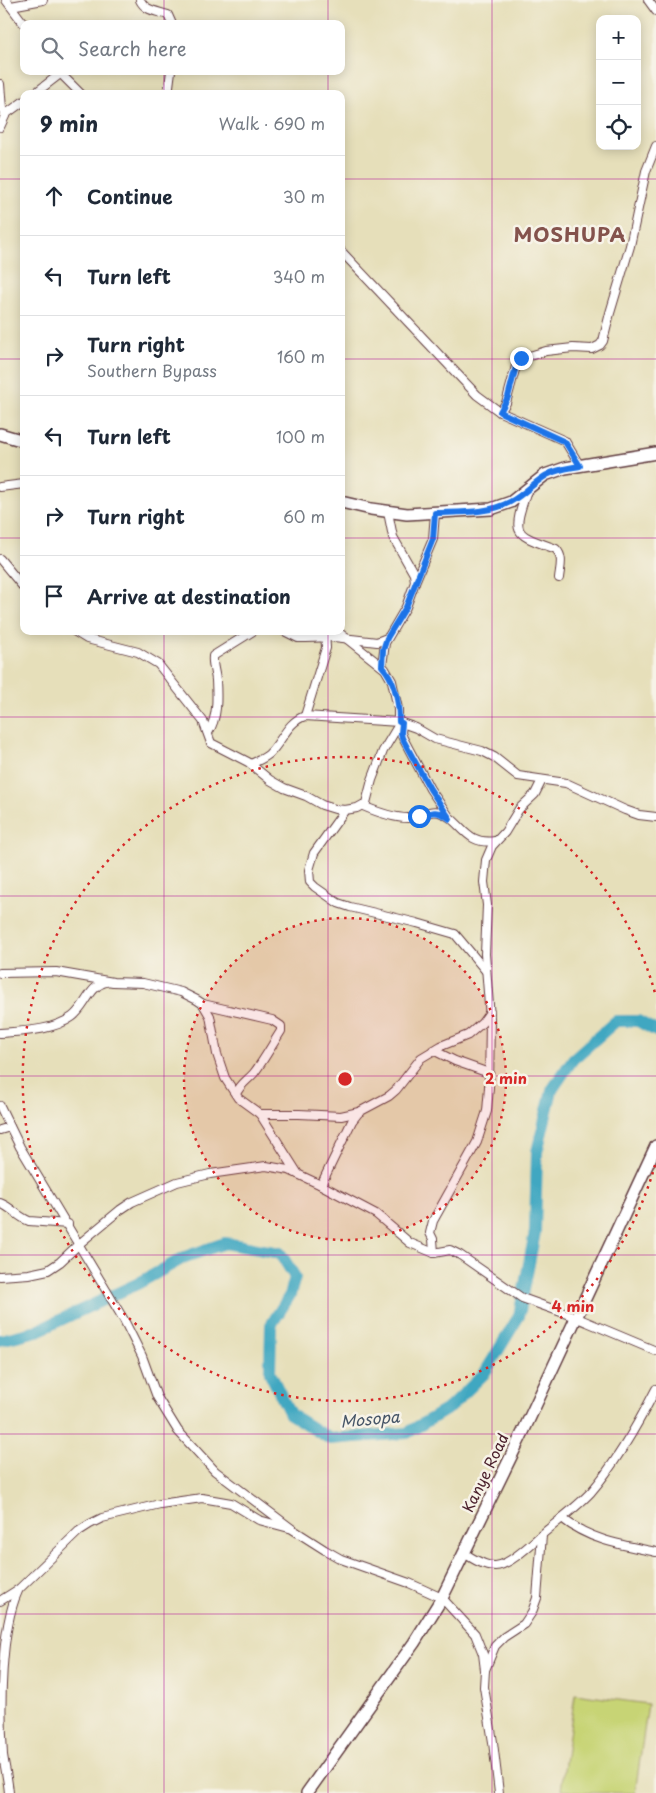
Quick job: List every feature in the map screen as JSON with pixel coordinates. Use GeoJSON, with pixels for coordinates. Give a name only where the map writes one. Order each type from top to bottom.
{"type":"FeatureCollection","features":[{"type":"Feature","properties":{"kind":"main road"},"geometry":{"type":"LineString","coordinates":[[0,434],[20,440]]}},
{"type":"Feature","properties":{"kind":"main road"},"geometry":{"type":"LineString","coordinates":[[345,503],[407,514],[491,509],[511,502],[552,472],[656,453]]}},
{"type":"Feature","properties":{"kind":"main road","name":"Kanye Road"},"geometry":{"type":"LineString","coordinates":[[307,1793],[414,1643],[442,1598],[570,1332],[575,1317],[656,1146]]}},
{"type":"Feature","properties":{"kind":"street"},"geometry":{"type":"LineString","coordinates":[[8,3],[44,0]]}},
{"type":"Feature","properties":{"kind":"street"},"geometry":{"type":"LineString","coordinates":[[140,0],[147,9],[168,14],[170,20]]}},
{"type":"Feature","properties":{"kind":"street"},"geometry":{"type":"LineString","coordinates":[[648,0],[656,11]]}},
{"type":"Feature","properties":{"kind":"street"},"geometry":{"type":"LineString","coordinates":[[8,3],[21,20]]}},
{"type":"Feature","properties":{"kind":"street"},"geometry":{"type":"LineString","coordinates":[[39,90],[57,75]]}},
{"type":"Feature","properties":{"kind":"street"},"geometry":{"type":"LineString","coordinates":[[61,75],[77,90]]}},
{"type":"Feature","properties":{"kind":"street"},"geometry":{"type":"LineString","coordinates":[[169,90],[170,75]]}},
{"type":"Feature","properties":{"kind":"street"},"geometry":{"type":"LineString","coordinates":[[0,84],[2,109],[6,114]]}},
{"type":"Feature","properties":{"kind":"street"},"geometry":{"type":"LineString","coordinates":[[0,127],[6,114],[20,104]]}},
{"type":"Feature","properties":{"kind":"street"},"geometry":{"type":"LineString","coordinates":[[500,412],[508,397],[519,355],[523,358],[546,351],[573,348],[592,349],[603,341],[630,246],[646,171],[656,146]]}},
{"type":"Feature","properties":{"kind":"street"},"geometry":{"type":"LineString","coordinates":[[345,255],[477,395],[500,412],[565,442],[580,466]]}},
{"type":"Feature","properties":{"kind":"street"},"geometry":{"type":"LineString","coordinates":[[0,487],[20,484]]}},
{"type":"Feature","properties":{"kind":"street"},"geometry":{"type":"LineString","coordinates":[[527,490],[519,514],[518,528],[521,534],[529,539],[556,549],[559,552],[561,556],[559,578]]}},
{"type":"Feature","properties":{"kind":"street"},"geometry":{"type":"LineString","coordinates":[[388,512],[393,537],[410,568],[415,582]]}},
{"type":"Feature","properties":{"kind":"street"},"geometry":{"type":"LineString","coordinates":[[382,666],[383,650],[387,638],[406,607],[433,539],[435,513]]}},
{"type":"Feature","properties":{"kind":"street"},"geometry":{"type":"LineString","coordinates":[[0,559],[20,583]]}},
{"type":"Feature","properties":{"kind":"street"},"geometry":{"type":"LineString","coordinates":[[81,635],[92,641],[138,652],[158,664],[204,721],[212,744],[251,764],[270,780],[289,791],[306,796],[328,807],[345,810],[363,806],[394,816],[408,818],[436,811],[441,812],[474,839],[487,842],[495,841]]}},
{"type":"Feature","properties":{"kind":"street"},"geometry":{"type":"LineString","coordinates":[[208,733],[213,726],[216,714],[216,679],[213,656],[247,635]]}},
{"type":"Feature","properties":{"kind":"street"},"geometry":{"type":"LineString","coordinates":[[292,635],[298,638],[319,635]]}},
{"type":"Feature","properties":{"kind":"street"},"geometry":{"type":"LineString","coordinates":[[305,716],[326,648],[326,635]]}},
{"type":"Feature","properties":{"kind":"street"},"geometry":{"type":"LineString","coordinates":[[331,635],[377,642],[387,638]]}},
{"type":"Feature","properties":{"kind":"street"},"geometry":{"type":"LineString","coordinates":[[342,635],[382,666],[388,673],[397,702],[402,738],[430,789],[450,819]]}},
{"type":"Feature","properties":{"kind":"street"},"geometry":{"type":"LineString","coordinates":[[251,764],[268,754],[286,730],[298,718],[305,716],[400,722],[416,728],[435,739],[482,751],[494,757],[518,776],[566,783],[625,810],[639,815],[656,817]]}},
{"type":"Feature","properties":{"kind":"street"},"geometry":{"type":"LineString","coordinates":[[363,806],[368,800],[375,773],[386,747],[400,722]]}},
{"type":"Feature","properties":{"kind":"street"},"geometry":{"type":"LineString","coordinates":[[434,1253],[430,1230],[452,1185],[478,1142],[487,1111],[490,1012],[485,954],[487,905],[484,870],[489,852],[495,841],[509,826],[519,808],[535,794],[542,780]]}},
{"type":"Feature","properties":{"kind":"street"},"geometry":{"type":"LineString","coordinates":[[345,810],[314,852],[309,870],[310,882],[344,905],[418,922],[456,934],[487,972]]}},
{"type":"Feature","properties":{"kind":"street"},"geometry":{"type":"LineString","coordinates":[[0,973],[56,972],[108,982],[157,985],[180,992],[203,1004],[272,1020],[282,1026],[281,1032],[258,1067],[242,1083],[236,1094]]}},
{"type":"Feature","properties":{"kind":"street"},"geometry":{"type":"LineString","coordinates":[[0,1033],[42,1029],[65,1021],[80,1011],[95,987],[108,982]]}},
{"type":"Feature","properties":{"kind":"street"},"geometry":{"type":"LineString","coordinates":[[203,1004],[210,1016],[217,1054],[225,1078],[236,1094],[260,1114],[298,1174]]}},
{"type":"Feature","properties":{"kind":"street"},"geometry":{"type":"LineString","coordinates":[[260,1114],[341,1116],[359,1112],[389,1096],[421,1058],[433,1050],[468,1036],[482,1023],[490,1012]]}},
{"type":"Feature","properties":{"kind":"street"},"geometry":{"type":"LineString","coordinates":[[433,1050],[489,1073]]}},
{"type":"Feature","properties":{"kind":"street"},"geometry":{"type":"LineString","coordinates":[[0,1106],[20,1147],[124,1320],[142,1356],[157,1397],[178,1431],[215,1471],[292,1529],[341,1559],[415,1585],[442,1598],[475,1634],[483,1654],[485,1670],[484,1687],[494,1742],[499,1793]]}},
{"type":"Feature","properties":{"kind":"street"},"geometry":{"type":"LineString","coordinates":[[321,1185],[352,1122],[359,1112]]}},
{"type":"Feature","properties":{"kind":"street"},"geometry":{"type":"LineString","coordinates":[[0,1130],[10,1127]]}},
{"type":"Feature","properties":{"kind":"street"},"geometry":{"type":"LineString","coordinates":[[0,1276],[29,1274],[48,1270],[132,1202],[177,1182],[195,1177],[255,1167],[277,1168],[298,1174],[376,1214],[410,1243],[434,1253],[450,1250],[460,1255],[522,1298],[575,1317],[656,1351]]}},
{"type":"Feature","properties":{"kind":"street"},"geometry":{"type":"LineString","coordinates":[[0,1203],[29,1221],[68,1224]]}},
{"type":"Feature","properties":{"kind":"street"},"geometry":{"type":"LineString","coordinates":[[464,1553],[483,1564],[496,1566],[516,1555],[562,1518],[591,1492],[601,1479],[642,1416],[656,1389]]}},
{"type":"Feature","properties":{"kind":"street"},"geometry":{"type":"LineString","coordinates":[[0,1601],[19,1589],[79,1531],[102,1518],[193,1498],[225,1501],[238,1506],[259,1520],[292,1529]]}},
{"type":"Feature","properties":{"kind":"street"},"geometry":{"type":"LineString","coordinates":[[562,1518],[579,1530],[607,1542],[656,1552]]}},
{"type":"Feature","properties":{"kind":"street"},"geometry":{"type":"LineString","coordinates":[[485,1670],[495,1646],[504,1636],[524,1624],[532,1612],[537,1598],[542,1535]]}},
{"type":"Feature","properties":{"kind":"street"},"geometry":{"type":"LineString","coordinates":[[9,1793],[0,1718],[1,1664],[7,1616],[19,1589]]}},
{"type":"Feature","properties":{"kind":"green space"},"geometry":{"type":"Polygon","coordinates":[[[575,1694],[648,1704],[635,1793],[581,1793],[561,1790],[575,1694]]]}},
{"type":"Feature","properties":{"kind":"waterway","name":"Mosopa"},"geometry":{"type":"LineString","coordinates":[[0,1340],[37,1331],[139,1283],[185,1257],[225,1243],[280,1253],[295,1277],[290,1295],[271,1325],[270,1373],[290,1414],[330,1439],[407,1433],[449,1408],[484,1374],[519,1316],[535,1232],[537,1152],[552,1090],[573,1059],[616,1021],[638,1021],[656,1031]]}},
{"type":"Feature","properties":{"kind":"district","name":"MOSHUPA"},"geometry":{"type":"Point","coordinates":[570,235]}},
{"type":"Feature","properties":{"kind":"route"},"geometry":{"type":"LineString","coordinates":[[419,816],[436,811],[441,812],[450,819],[421,774],[401,735],[402,723],[399,722],[396,695],[392,681],[382,666],[382,657],[387,638],[406,607],[433,539],[435,513],[491,509],[502,506],[511,502],[545,475],[565,468],[580,466],[570,447],[565,442],[500,412],[506,403],[519,355],[521,358]]}}]}
